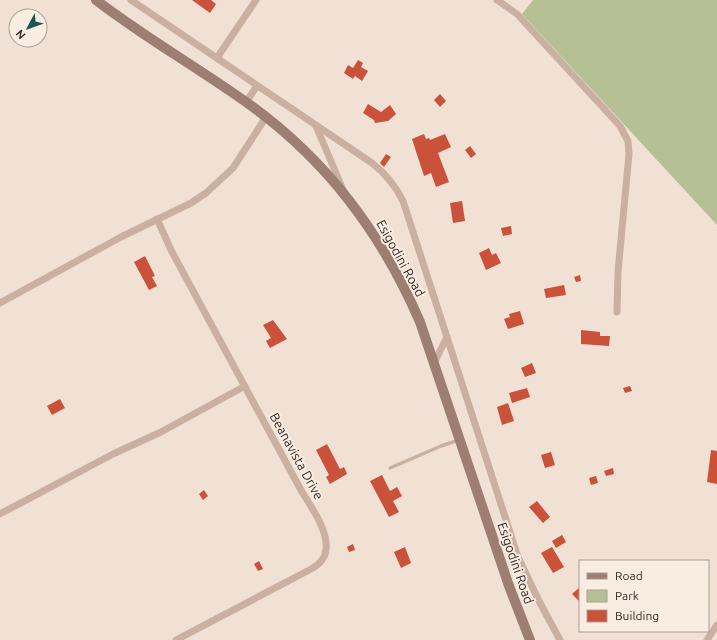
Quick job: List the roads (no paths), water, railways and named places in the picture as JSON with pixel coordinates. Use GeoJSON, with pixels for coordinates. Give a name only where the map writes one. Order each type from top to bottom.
{"type":"FeatureCollection","features":[{"type":"Feature","properties":{"kind":"main road","name":"Esigodini Road"},"geometry":{"type":"LineString","coordinates":[[96,0],[124,22],[246,102],[266,117],[300,146],[345,194],[369,226],[406,290],[434,361],[509,586],[530,640]]}},
{"type":"Feature","properties":{"kind":"street"},"geometry":{"type":"LineString","coordinates":[[131,0],[372,163],[390,179],[397,188],[404,201],[518,557],[560,640]]}},
{"type":"Feature","properties":{"kind":"street"},"geometry":{"type":"LineString","coordinates":[[217,58],[256,0]]}},
{"type":"Feature","properties":{"kind":"street"},"geometry":{"type":"LineString","coordinates":[[497,0],[517,14],[620,126],[628,141],[629,154],[618,272],[617,312]]}},
{"type":"Feature","properties":{"kind":"street"},"geometry":{"type":"LineString","coordinates":[[246,102],[257,86]]}},
{"type":"Feature","properties":{"kind":"street"},"geometry":{"type":"LineString","coordinates":[[0,303],[121,237],[191,203],[233,168],[266,117]]}},
{"type":"Feature","properties":{"kind":"street"},"geometry":{"type":"LineString","coordinates":[[316,125],[345,194]]}},
{"type":"Feature","properties":{"kind":"street","name":"Beanavista Drive"},"geometry":{"type":"LineString","coordinates":[[158,219],[172,252],[302,492],[319,518],[326,549],[323,559],[313,568],[176,640]]}},
{"type":"Feature","properties":{"kind":"street"},"geometry":{"type":"LineString","coordinates":[[434,361],[447,337]]}},
{"type":"Feature","properties":{"kind":"street"},"geometry":{"type":"LineString","coordinates":[[0,514],[113,454],[161,432],[245,386]]}},
{"type":"Feature","properties":{"kind":"street"},"geometry":{"type":"LineString","coordinates":[[707,640],[717,625]]}},
{"type":"Feature","properties":{"kind":"lane"},"geometry":{"type":"LineString","coordinates":[[390,468],[460,439]]}}]}
